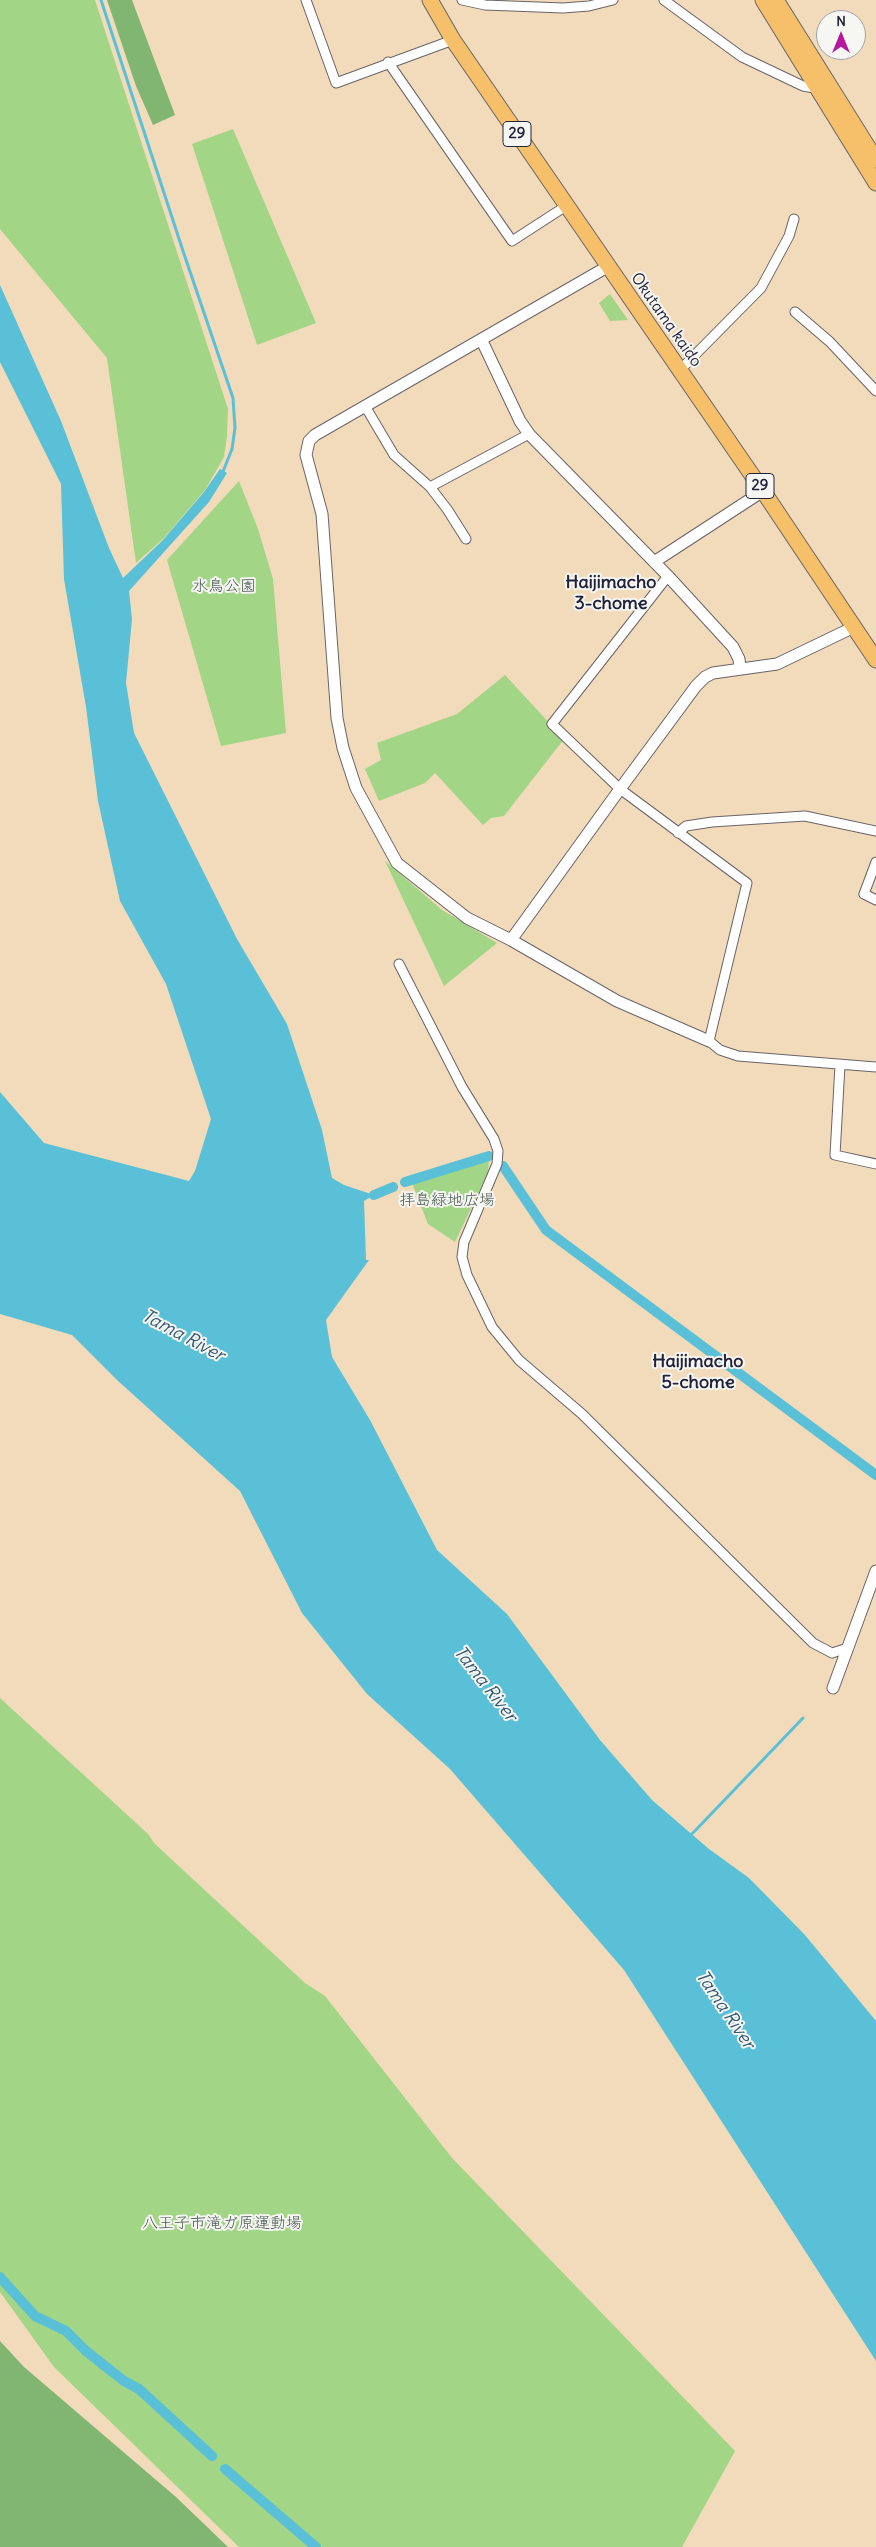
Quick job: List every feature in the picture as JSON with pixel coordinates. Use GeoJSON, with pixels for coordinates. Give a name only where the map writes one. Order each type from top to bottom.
{"type":"FeatureCollection","features":[{"type":"Feature","properties":{"kind":"main road","name":"Okutama kaido"},"geometry":{"type":"LineString","coordinates":[[430,0],[453,40],[607,267],[763,490],[876,660]]}},
{"type":"Feature","properties":{"kind":"main road"},"geometry":{"type":"LineString","coordinates":[[763,0],[876,160]]}},
{"type":"Feature","properties":{"kind":"main road"},"geometry":{"type":"LineString","coordinates":[[776,0],[876,183]]}},
{"type":"Feature","properties":{"kind":"street"},"geometry":{"type":"LineString","coordinates":[[306,0],[336,83],[388,62],[453,40]]}},
{"type":"Feature","properties":{"kind":"street"},"geometry":{"type":"LineString","coordinates":[[462,0],[485,5],[516,3],[581,8],[614,0]]}},
{"type":"Feature","properties":{"kind":"street"},"geometry":{"type":"LineString","coordinates":[[664,0],[742,57],[803,86],[824,87]]}},
{"type":"Feature","properties":{"kind":"street"},"geometry":{"type":"LineString","coordinates":[[388,62],[512,242],[566,206]]}},
{"type":"Feature","properties":{"kind":"street"},"geometry":{"type":"LineString","coordinates":[[680,370],[761,288],[789,236],[794,220]]}},
{"type":"Feature","properties":{"kind":"street"},"geometry":{"type":"LineString","coordinates":[[607,267],[482,341],[315,435],[309,441],[306,452],[322,514],[337,718],[342,748],[356,788],[398,863],[458,912],[617,1001],[709,1041],[720,1050],[738,1056],[840,1065],[876,1066]]}},
{"type":"Feature","properties":{"kind":"street"},"geometry":{"type":"LineString","coordinates":[[796,312],[830,342],[876,391]]}},
{"type":"Feature","properties":{"kind":"street"},"geometry":{"type":"LineString","coordinates":[[482,341],[520,421],[529,434],[579,488],[668,576],[733,647],[739,659],[740,669]]}},
{"type":"Feature","properties":{"kind":"street"},"geometry":{"type":"LineString","coordinates":[[366,406],[394,455],[430,487],[456,521],[466,539]]}},
{"type":"Feature","properties":{"kind":"street"},"geometry":{"type":"LineString","coordinates":[[430,487],[529,434]]}},
{"type":"Feature","properties":{"kind":"street"},"geometry":{"type":"LineString","coordinates":[[654,562],[763,490]]}},
{"type":"Feature","properties":{"kind":"street"},"geometry":{"type":"LineString","coordinates":[[668,576],[552,724],[620,789],[747,884],[709,1041]]}},
{"type":"Feature","properties":{"kind":"street"},"geometry":{"type":"LineString","coordinates":[[511,940],[696,686],[713,674],[740,669],[755,669],[777,664],[854,628]]}},
{"type":"Feature","properties":{"kind":"street"},"geometry":{"type":"LineString","coordinates":[[678,833],[686,826],[712,822],[805,816],[876,831]]}},
{"type":"Feature","properties":{"kind":"street"},"geometry":{"type":"LineString","coordinates":[[876,862],[864,894],[876,900]]}},
{"type":"Feature","properties":{"kind":"street"},"geometry":{"type":"LineString","coordinates":[[399,964],[462,1087],[494,1139],[498,1151],[496,1164],[464,1242],[462,1257],[466,1275],[492,1327],[519,1360],[582,1414],[813,1643],[832,1653],[848,1648]]}},
{"type":"Feature","properties":{"kind":"street"},"geometry":{"type":"LineString","coordinates":[[840,1065],[835,1154],[876,1164]]}},
{"type":"Feature","properties":{"kind":"street"},"geometry":{"type":"LineString","coordinates":[[833,1688],[876,1571]]}},
{"type":"Feature","properties":{"kind":"green space"},"geometry":{"type":"Polygon","coordinates":[[[0,0],[95,0],[228,409],[224,457],[205,490],[164,538],[136,563],[107,358],[0,229],[0,0]]]}},
{"type":"Feature","properties":{"kind":"green space"},"geometry":{"type":"Polygon","coordinates":[[[107,0],[132,0],[175,115],[153,125],[136,86],[107,0]]]}},
{"type":"Feature","properties":{"kind":"green space"},"geometry":{"type":"Polygon","coordinates":[[[233,129],[316,323],[257,345],[192,144],[233,129]]]}},
{"type":"Feature","properties":{"kind":"green space"},"geometry":{"type":"Polygon","coordinates":[[[610,294],[628,320],[610,321],[599,303],[610,294]]]}},
{"type":"Feature","properties":{"kind":"green space","name":"水鳥公園"},"geometry":{"type":"Polygon","coordinates":[[[239,481],[258,529],[273,579],[286,733],[221,746],[167,560],[239,481]]]}},
{"type":"Feature","properties":{"kind":"green space"},"geometry":{"type":"Polygon","coordinates":[[[505,675],[564,739],[504,816],[491,818],[483,825],[435,773],[425,783],[379,801],[365,769],[381,760],[377,743],[457,714],[505,675]]]}},
{"type":"Feature","properties":{"kind":"green space"},"geometry":{"type":"Polygon","coordinates":[[[385,861],[442,910],[497,943],[444,986],[385,861]]]}},
{"type":"Feature","properties":{"kind":"green space","name":"拝島緑地広場"},"geometry":{"type":"Polygon","coordinates":[[[489,1160],[488,1173],[455,1242],[428,1224],[412,1183],[489,1160]]]}},
{"type":"Feature","properties":{"kind":"green space","name":"八王子市滝ガ原運動場"},"geometry":{"type":"Polygon","coordinates":[[[0,1698],[148,1834],[155,1844],[305,1983],[325,1996],[452,2158],[735,2451],[682,2547],[239,2547],[54,2367],[0,2292],[0,1698]]]}},
{"type":"Feature","properties":{"kind":"green space"},"geometry":{"type":"Polygon","coordinates":[[[0,2341],[24,2367],[176,2497],[228,2547],[0,2547],[0,2341]]]}},
{"type":"Feature","properties":{"kind":"water","name":"Tama River"},"geometry":{"type":"Polygon","coordinates":[[[0,285],[61,421],[109,548],[123,578],[163,540],[204,492],[220,469],[227,473],[209,502],[129,591],[132,619],[126,683],[134,733],[237,939],[287,1024],[322,1130],[332,1178],[344,1185],[374,1195],[364,1201],[366,1260],[369,1260],[326,1320],[332,1357],[370,1420],[437,1550],[507,1614],[600,1740],[652,1800],[709,1849],[749,1878],[805,1935],[876,2021],[876,2361],[624,1970],[450,1769],[367,1694],[302,1613],[240,1491],[117,1380],[72,1335],[0,1314],[0,1092],[44,1143],[189,1181],[195,1171],[211,1119],[166,984],[120,901],[98,801],[86,707],[64,579],[61,484],[0,362],[0,285]]]}},
{"type":"Feature","properties":{"kind":"waterway"},"geometry":{"type":"LineString","coordinates":[[101,0],[233,398],[235,428],[232,449],[222,474]]}},
{"type":"Feature","properties":{"kind":"waterway"},"geometry":{"type":"LineString","coordinates":[[405,1182],[489,1156]]}},
{"type":"Feature","properties":{"kind":"waterway"},"geometry":{"type":"LineString","coordinates":[[503,1166],[546,1230],[876,1475]]}},
{"type":"Feature","properties":{"kind":"waterway"},"geometry":{"type":"LineString","coordinates":[[374,1195],[393,1187]]}},
{"type":"Feature","properties":{"kind":"waterway"},"geometry":{"type":"LineString","coordinates":[[691,1835],[803,1718]]}},
{"type":"Feature","properties":{"kind":"waterway"},"geometry":{"type":"LineString","coordinates":[[0,2277],[35,2316],[66,2331],[86,2351],[124,2381],[139,2389],[212,2456]]}},
{"type":"Feature","properties":{"kind":"waterway"},"geometry":{"type":"LineString","coordinates":[[225,2469],[316,2547]]}},
{"type":"Feature","properties":{"kind":"district","name":"Haijimacho 3-chome"},"geometry":{"type":"Point","coordinates":[611,593]}},
{"type":"Feature","properties":{"kind":"district","name":"Haijimacho 5-chome"},"geometry":{"type":"Point","coordinates":[698,1372]}}]}
